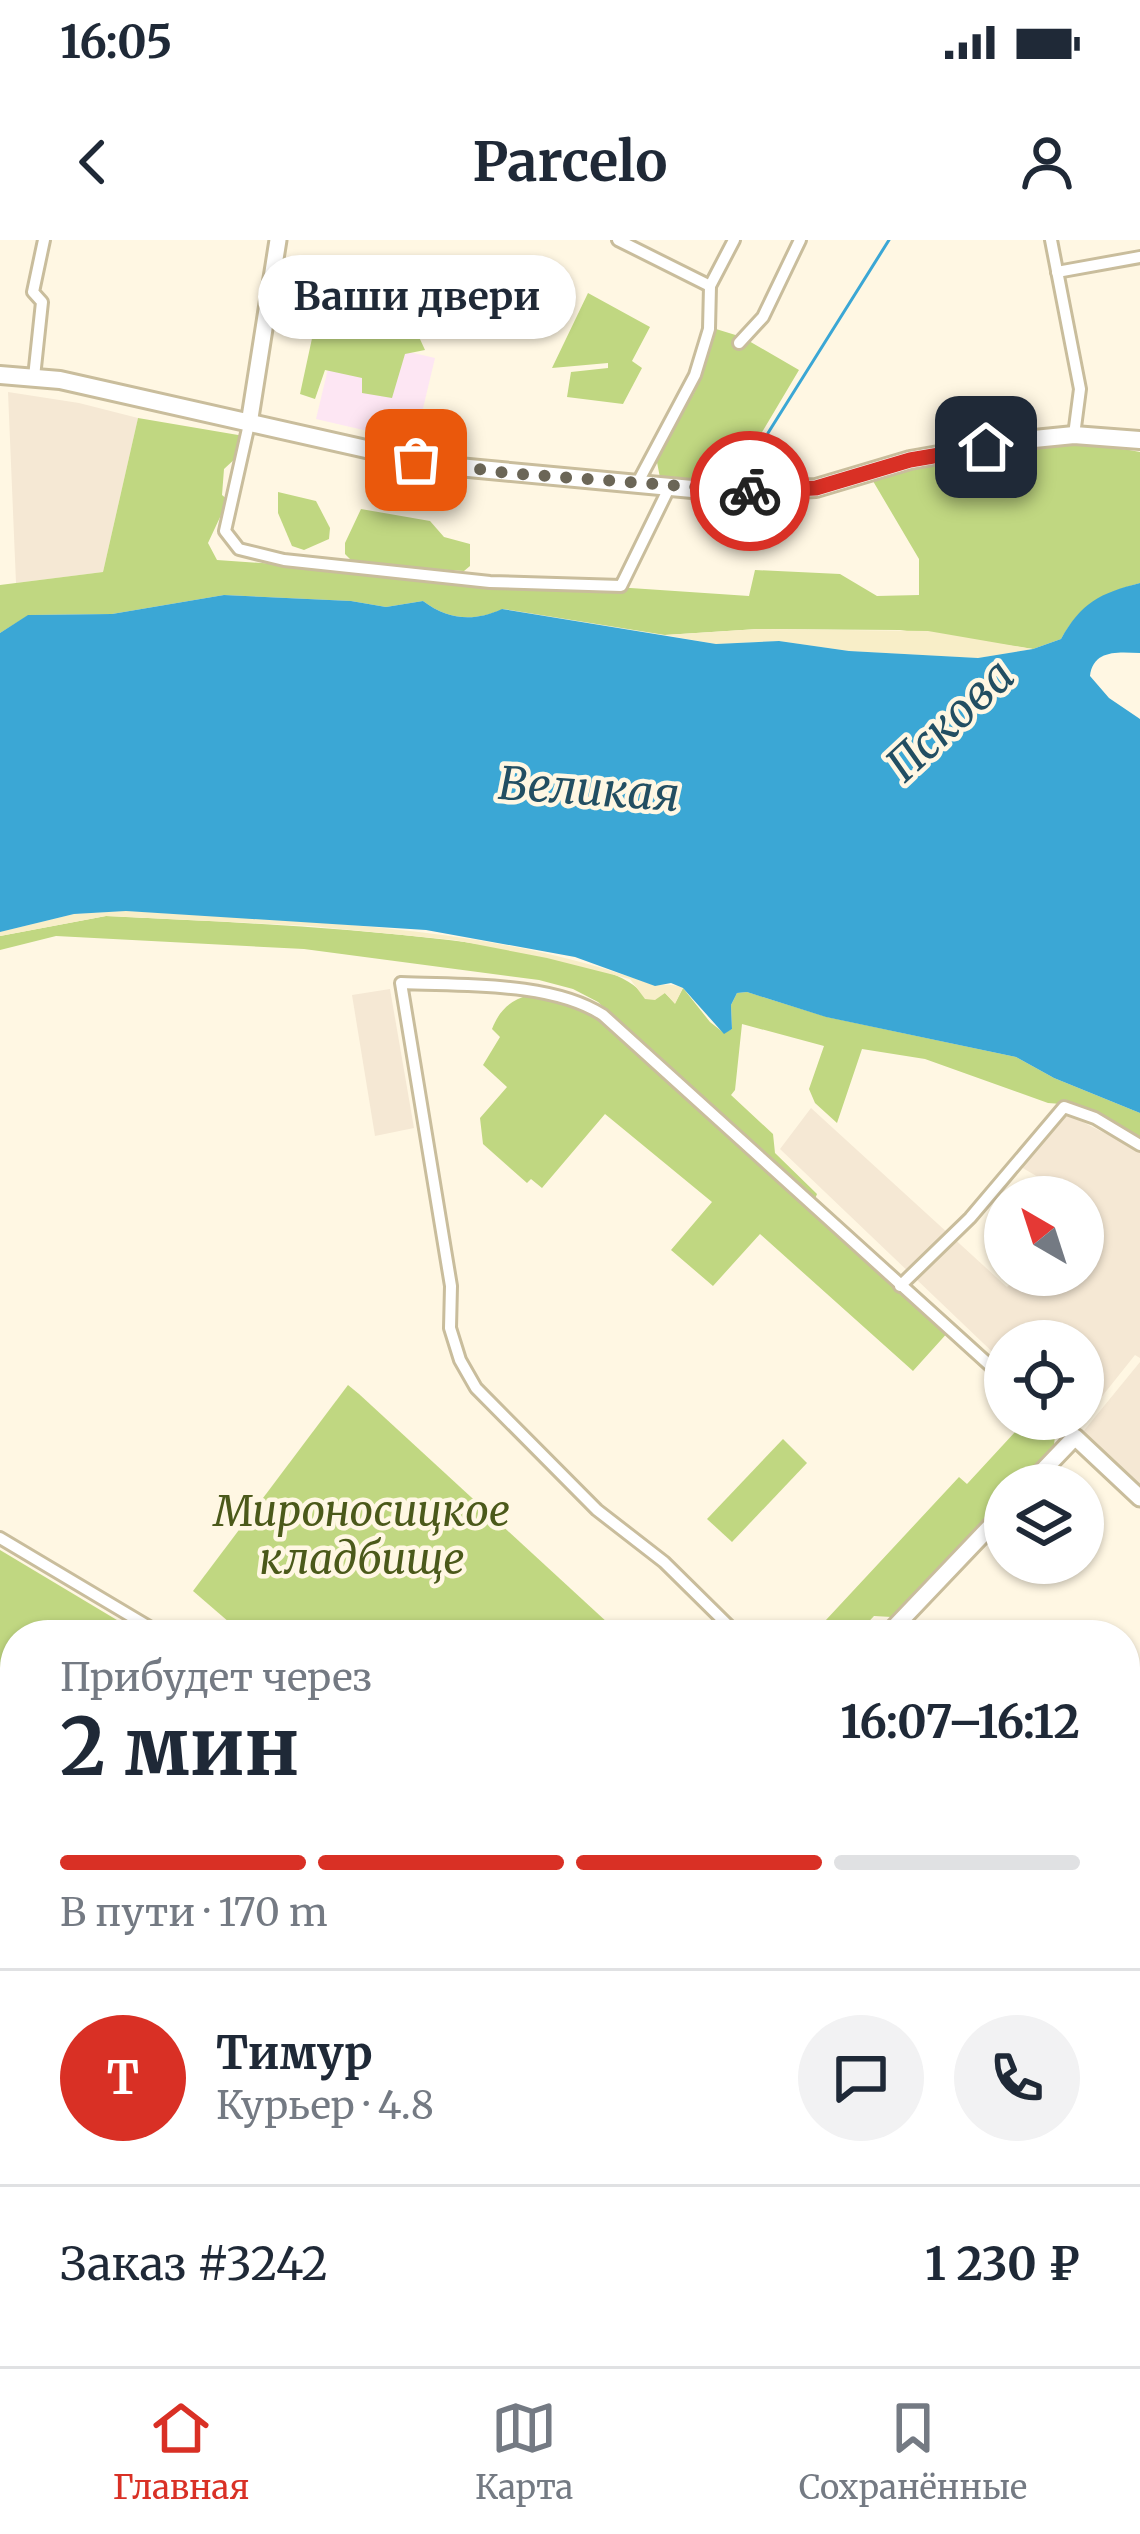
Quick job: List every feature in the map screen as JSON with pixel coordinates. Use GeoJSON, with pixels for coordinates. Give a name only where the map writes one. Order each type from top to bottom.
{"type":"FeatureCollection","features":[{"type":"Feature","properties":{"kind":"main road"},"geometry":{"type":"LineString","coordinates":[[249,424],[278,240]]}},
{"type":"Feature","properties":{"kind":"main road"},"geometry":{"type":"LineString","coordinates":[[0,375],[34,377],[437,465],[724,492],[816,488],[910,460],[1074,435],[1140,440]]}},
{"type":"Feature","properties":{"kind":"main road"},"geometry":{"type":"LineString","coordinates":[[1049,1464],[1072,1440]]}},
{"type":"Feature","properties":{"kind":"main road"},"geometry":{"type":"LineString","coordinates":[[1078,1440],[1140,1498]]}},
{"type":"Feature","properties":{"kind":"main road"},"geometry":{"type":"LineString","coordinates":[[901,1620],[984,1533]]}},
{"type":"Feature","properties":{"kind":"street"},"geometry":{"type":"LineString","coordinates":[[34,377],[42,302],[33,292],[44,240]]}},
{"type":"Feature","properties":{"kind":"street"},"geometry":{"type":"LineString","coordinates":[[637,485],[704,353],[710,286],[734,240]]}},
{"type":"Feature","properties":{"kind":"street"},"geometry":{"type":"LineString","coordinates":[[739,343],[763,316],[800,240]]}},
{"type":"Feature","properties":{"kind":"street"},"geometry":{"type":"LineString","coordinates":[[1051,240],[1080,389],[1074,435]]}},
{"type":"Feature","properties":{"kind":"street"},"geometry":{"type":"LineString","coordinates":[[624,241],[710,286]]}},
{"type":"Feature","properties":{"kind":"street"},"geometry":{"type":"LineString","coordinates":[[1057,272],[1140,257]]}},
{"type":"Feature","properties":{"kind":"street"},"geometry":{"type":"LineString","coordinates":[[249,424],[225,531],[232,544],[284,560],[490,582],[622,586],[669,488]]}},
{"type":"Feature","properties":{"kind":"street"},"geometry":{"type":"LineString","coordinates":[[723,1620],[664,1562],[597,1510],[476,1388],[460,1360],[450,1328],[451,1286],[400,983],[543,993],[592,1008],[984,1360]]}},
{"type":"Feature","properties":{"kind":"street"},"geometry":{"type":"LineString","coordinates":[[900,1286],[970,1218],[1064,1107],[1095,1118],[1140,1145]]}},
{"type":"Feature","properties":{"kind":"street"},"geometry":{"type":"LineString","coordinates":[[0,1538],[138,1620]]}},
{"type":"Feature","properties":{"kind":"shaded area"},"geometry":{"type":"Polygon","coordinates":[[[336,335],[435,358],[415,442],[316,419],[336,335]]]}},
{"type":"Feature","properties":{"kind":"shaded area"},"geometry":{"type":"Polygon","coordinates":[[[8,392],[138,418],[103,572],[16,583],[8,392]]]}},
{"type":"Feature","properties":{"kind":"shaded area"},"geometry":{"type":"Polygon","coordinates":[[[390,989],[414,1128],[375,1136],[352,995],[390,989]]]}},
{"type":"Feature","properties":{"kind":"shaded area"},"geometry":{"type":"Polygon","coordinates":[[[811,1108],[984,1266],[984,1296],[1104,1296],[1104,1176],[1036,1176],[1021,1167],[1067,1114],[1140,1151],[1140,1358],[1135,1355],[1104,1394],[1104,1320],[984,1320],[984,1344],[780,1149],[811,1108]]]}},
{"type":"Feature","properties":{"kind":"shaded area"},"geometry":{"type":"Polygon","coordinates":[[[1140,1362],[1140,1488],[1089,1440],[1104,1440],[1104,1406],[1140,1362]]]}},
{"type":"Feature","properties":{"kind":"green space"},"geometry":{"type":"Polygon","coordinates":[[[385,289],[408,313],[425,350],[405,354],[392,398],[362,393],[362,378],[325,370],[315,399],[300,394],[322,292],[385,289]]]}},
{"type":"Feature","properties":{"kind":"green space"},"geometry":{"type":"Polygon","coordinates":[[[588,293],[650,327],[632,361],[642,368],[623,404],[567,397],[571,372],[608,368],[608,363],[552,368],[588,293]]]}},
{"type":"Feature","properties":{"kind":"green space"},"geometry":{"type":"Polygon","coordinates":[[[716,329],[742,337],[799,370],[723,489],[661,483],[656,457],[694,393],[716,329]]]}},
{"type":"Feature","properties":{"kind":"green space"},"geometry":{"type":"Polygon","coordinates":[[[138,418],[244,436],[238,456],[224,469],[222,495],[228,500],[208,543],[217,560],[749,596],[755,570],[840,574],[877,596],[919,595],[919,559],[870,476],[1038,446],[1140,452],[1140,583],[1094,602],[1061,639],[1033,649],[900,630],[758,629],[665,635],[503,609],[461,617],[423,601],[386,607],[224,595],[112,614],[29,615],[0,633],[0,585],[103,572],[138,418]]]}},
{"type":"Feature","properties":{"kind":"green space"},"geometry":{"type":"Polygon","coordinates":[[[278,492],[316,501],[330,528],[329,539],[304,550],[292,546],[278,513],[278,492]]]}},
{"type":"Feature","properties":{"kind":"green space"},"geometry":{"type":"Polygon","coordinates":[[[361,509],[430,521],[444,537],[470,544],[470,566],[464,571],[355,564],[345,554],[345,543],[361,509]]]}},
{"type":"Feature","properties":{"kind":"green space"},"geometry":{"type":"Polygon","coordinates":[[[106,916],[389,934],[549,956],[607,972],[641,992],[665,993],[675,1003],[683,988],[724,1033],[732,1029],[731,1005],[737,993],[747,992],[827,1017],[1016,1057],[1140,1113],[1140,1141],[1086,1110],[1048,1103],[925,1059],[862,1049],[837,1123],[815,1103],[809,1089],[824,1046],[742,1024],[731,1095],[773,1134],[775,1153],[817,1194],[815,1199],[598,1002],[573,989],[539,980],[304,949],[56,936],[0,950],[0,936],[106,916]]]}},
{"type":"Feature","properties":{"kind":"green space"},"geometry":{"type":"Polygon","coordinates":[[[529,995],[570,1003],[599,1018],[950,1330],[913,1371],[760,1234],[713,1286],[671,1250],[712,1202],[605,1114],[542,1188],[531,1179],[527,1183],[483,1144],[480,1118],[507,1087],[483,1065],[500,1037],[492,1029],[506,1007],[529,995]]]}},
{"type":"Feature","properties":{"kind":"green space","name":"Мироносицкое кладбище"},"geometry":{"type":"Polygon","coordinates":[[[348,1385],[605,1620],[227,1620],[193,1591],[348,1385]]]}},
{"type":"Feature","properties":{"kind":"green space"},"geometry":{"type":"Polygon","coordinates":[[[783,1439],[807,1463],[732,1542],[707,1519],[783,1439]]]}},
{"type":"Feature","properties":{"kind":"green space"},"geometry":{"type":"Polygon","coordinates":[[[1008,1440],[1055,1440],[1036,1464],[985,1464],[1008,1440]]]}},
{"type":"Feature","properties":{"kind":"green space"},"geometry":{"type":"Polygon","coordinates":[[[984,1466],[984,1520],[892,1617],[826,1620],[959,1477],[967,1484],[984,1466]]]}},
{"type":"Feature","properties":{"kind":"green space"},"geometry":{"type":"Polygon","coordinates":[[[0,1550],[117,1620],[0,1620],[0,1550]]]}},
{"type":"Feature","properties":{"kind":"sand"},"geometry":{"type":"Polygon","coordinates":[[[758,629],[928,631],[1033,649],[978,658],[849,651],[779,641],[716,644],[665,635],[758,629]]]}},
{"type":"Feature","properties":{"kind":"sand"},"geometry":{"type":"Polygon","coordinates":[[[126,911],[324,923],[455,937],[683,988],[675,1004],[665,993],[655,1000],[645,999],[630,979],[547,958],[454,940],[310,926],[106,916],[0,936],[0,932],[74,914],[126,911]]]}},
{"type":"Feature","properties":{"kind":"water"},"geometry":{"type":"Polygon","coordinates":[[[1140,583],[1140,653],[1102,657],[1090,676],[1109,698],[1140,719],[1140,1113],[1016,1057],[826,1017],[747,992],[737,993],[731,1005],[732,1029],[724,1034],[683,988],[671,983],[655,986],[575,957],[426,930],[126,911],[74,914],[0,932],[0,633],[28,615],[112,614],[224,595],[386,607],[423,601],[461,617],[502,609],[716,644],[779,641],[849,651],[978,658],[1061,639],[1093,601],[1140,583]]]}},
{"type":"Feature","properties":{"kind":"waterway"},"geometry":{"type":"LineString","coordinates":[[768,433],[889,240]]}},
{"type":"Feature","properties":{"kind":"way so far"},"geometry":{"type":"LineString","coordinates":[[416,460],[506,473],[750,491]]}},
{"type":"Feature","properties":{"kind":"place","name":"Ваши двери"},"geometry":{"type":"Point","coordinates":[416,460]}},
{"type":"Feature","properties":{"kind":"route"},"geometry":{"type":"LineString","coordinates":[[750,491],[816,488],[910,460],[986,447]]}},
{"type":"Feature","properties":{"kind":"water label","name":"Пскова"},"geometry":{"type":"Point","coordinates":[950,720]}},
{"type":"Feature","properties":{"kind":"water label","name":"Великая"},"geometry":{"type":"Point","coordinates":[589,789]}}]}
